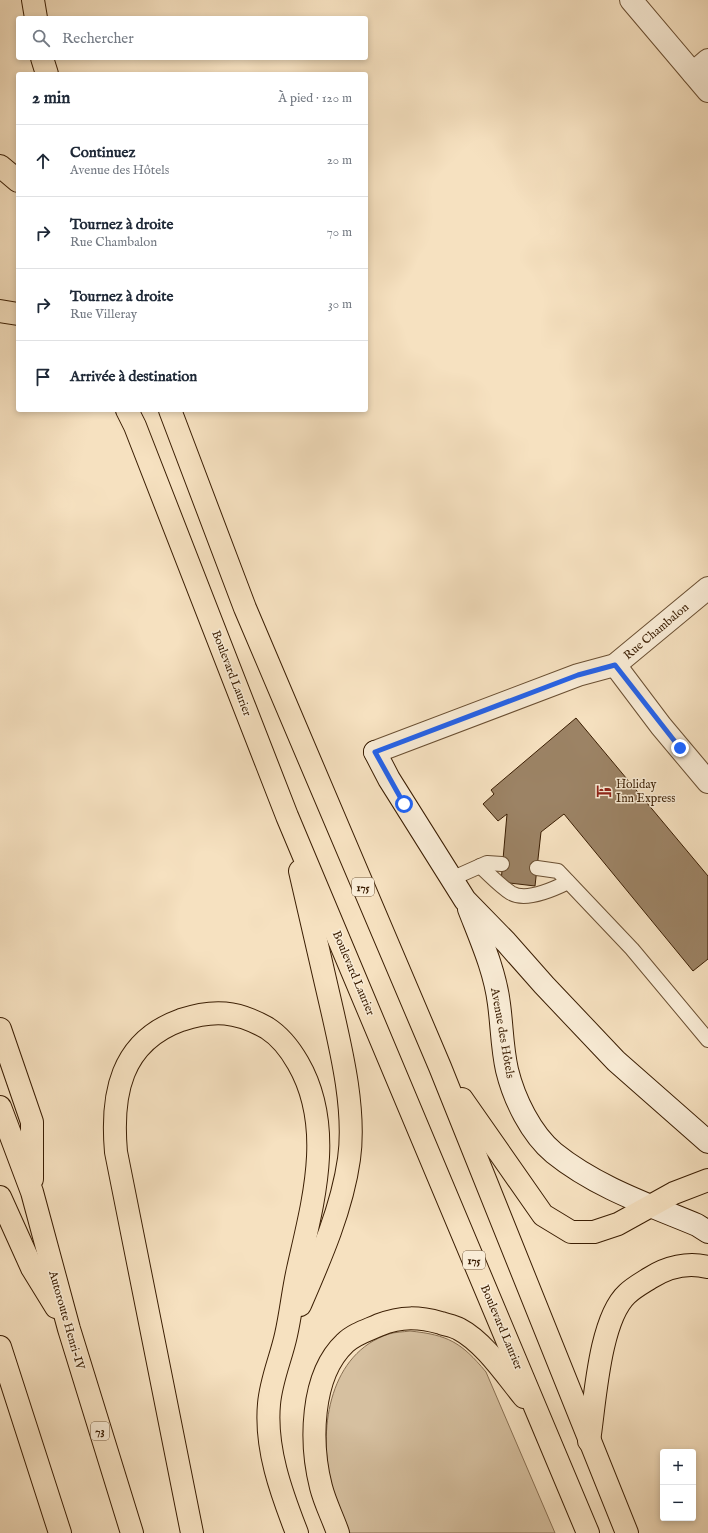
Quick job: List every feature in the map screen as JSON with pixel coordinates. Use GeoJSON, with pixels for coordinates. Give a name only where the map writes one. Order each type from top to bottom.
{"type":"FeatureCollection","features":[{"type":"Feature","properties":{"kind":"highway"},"geometry":{"type":"LineString","coordinates":[[33,0],[36,16]]}},
{"type":"Feature","properties":{"kind":"highway"},"geometry":{"type":"LineString","coordinates":[[43,60],[46,72]]}},
{"type":"Feature","properties":{"kind":"highway"},"geometry":{"type":"LineString","coordinates":[[0,166],[16,179]]}},
{"type":"Feature","properties":{"kind":"highway"},"geometry":{"type":"LineString","coordinates":[[0,311],[16,314]]}},
{"type":"Feature","properties":{"kind":"highway","name":"Boulevard Laurier"},"geometry":{"type":"LineString","coordinates":[[128,412],[135,426],[287,816],[588,1533]]}},
{"type":"Feature","properties":{"kind":"highway","name":"175"},"geometry":{"type":"LineString","coordinates":[[171,412],[245,608],[440,1067],[626,1533]]}},
{"type":"Feature","properties":{"kind":"highway"},"geometry":{"type":"LineString","coordinates":[[286,1335],[313,1275],[344,1187],[350,1158],[350,1123],[343,1057],[287,816]]}},
{"type":"Feature","properties":{"kind":"highway"},"geometry":{"type":"LineString","coordinates":[[192,1533],[116,1152],[114,1123],[121,1077],[134,1054],[148,1040],[167,1026],[198,1014],[220,1012],[248,1018],[274,1032],[290,1048],[304,1072],[316,1110],[319,1147],[312,1210],[297,1271],[286,1335],[269,1404],[270,1447],[283,1498],[297,1533]]}},
{"type":"Feature","properties":{"kind":"highway"},"geometry":{"type":"LineString","coordinates":[[0,1029],[32,1122],[32,1192]]}},
{"type":"Feature","properties":{"kind":"highway"},"geometry":{"type":"LineString","coordinates":[[440,1067],[543,1215],[556,1225],[571,1232],[594,1232],[618,1224],[674,1193],[708,1180]]}},
{"type":"Feature","properties":{"kind":"highway","name":"Autoroute Henri-IV"},"geometry":{"type":"LineString","coordinates":[[0,1107],[32,1192],[69,1329],[132,1533]]}},
{"type":"Feature","properties":{"kind":"highway"},"geometry":{"type":"LineString","coordinates":[[0,1197],[32,1268],[69,1329]]}},
{"type":"Feature","properties":{"kind":"highway"},"geometry":{"type":"LineString","coordinates":[[589,1442],[604,1341],[615,1311],[626,1294],[660,1271],[679,1266],[708,1267]]}},
{"type":"Feature","properties":{"kind":"highway"},"geometry":{"type":"LineString","coordinates":[[338,1533],[321,1487],[315,1451],[314,1421],[316,1401],[332,1361],[345,1343],[362,1332],[402,1318],[422,1318],[459,1329],[483,1348],[539,1414]]}},
{"type":"Feature","properties":{"kind":"highway"},"geometry":{"type":"LineString","coordinates":[[0,1347],[60,1533]]}},
{"type":"Feature","properties":{"kind":"street"},"geometry":{"type":"LineString","coordinates":[[631,0],[700,67],[708,91]]}},
{"type":"Feature","properties":{"kind":"street","name":"Rue Chambalon"},"geometry":{"type":"LineString","coordinates":[[375,752],[578,675],[615,665],[708,588]]}},
{"type":"Feature","properties":{"kind":"street"},"geometry":{"type":"LineString","coordinates":[[615,665],[660,726],[708,782]]}},
{"type":"Feature","properties":{"kind":"street","name":"Avenue des Hôtels"},"geometry":{"type":"LineString","coordinates":[[375,752],[389,779],[465,900],[616,1061],[708,1142]]}},
{"type":"Feature","properties":{"kind":"street","name":"Avenue des Hôtels"},"geometry":{"type":"LineString","coordinates":[[465,900],[493,975],[499,1004],[507,1070],[517,1100],[534,1130],[553,1152],[578,1170],[610,1187],[697,1225],[708,1232]]}},
{"type":"Feature","properties":{"kind":"lane"},"geometry":{"type":"LineString","coordinates":[[451,879],[487,863],[502,864]]}},
{"type":"Feature","properties":{"kind":"lane"},"geometry":{"type":"LineString","coordinates":[[480,866],[513,894],[532,896],[551,892],[568,882]]}},
{"type":"Feature","properties":{"kind":"lane"},"geometry":{"type":"LineString","coordinates":[[537,868],[558,871],[632,949],[708,1040]]}},
{"type":"Feature","properties":{"kind":"shaded area"},"geometry":{"type":"Polygon","coordinates":[[[410,1331],[434,1335],[453,1342],[469,1354],[486,1372],[555,1533],[350,1533],[333,1493],[327,1458],[326,1437],[328,1415],[333,1394],[342,1374],[353,1357],[369,1344],[389,1334],[410,1331]]]}},
{"type":"Feature","properties":{"kind":"building","name":"Holiday Inn Express"},"geometry":{"type":"Polygon","coordinates":[[[576,718],[708,876],[708,959],[693,971],[564,814],[541,832],[535,886],[501,882],[507,814],[498,821],[483,804],[494,794],[491,790],[576,718]]]}},
{"type":"Feature","properties":{"kind":"place","name":"Holiday Inn Express"},"geometry":{"type":"Point","coordinates":[604,791]}},
{"type":"Feature","properties":{"kind":"route"},"geometry":{"type":"LineString","coordinates":[[404,804],[375,752],[578,675],[615,665],[660,726],[680,748]]}}]}
